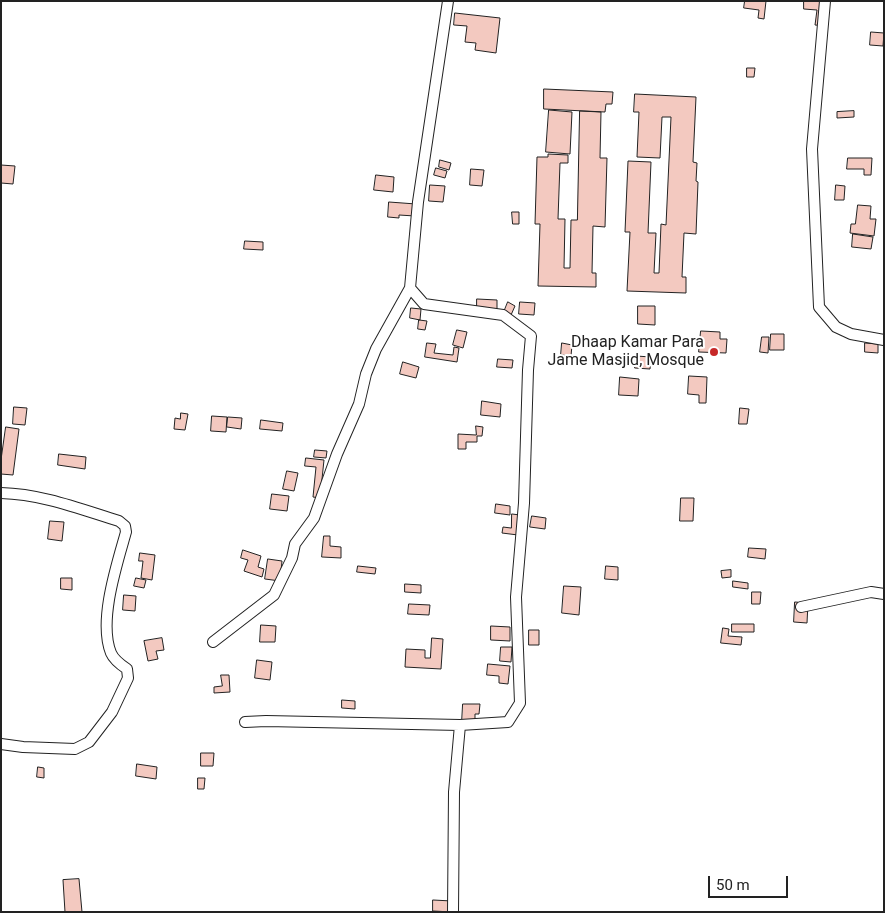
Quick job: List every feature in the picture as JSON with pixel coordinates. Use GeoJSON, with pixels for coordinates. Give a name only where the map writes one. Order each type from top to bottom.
{"type":"FeatureCollection","features":[{"type":"Feature","properties":{"kind":"street"},"geometry":{"type":"LineString","coordinates":[[212,642],[274,595],[292,558],[295,544],[314,518],[337,454],[359,404],[366,374],[376,349],[410,288],[418,202],[448,1]]}},
{"type":"Feature","properties":{"kind":"street"},"geometry":{"type":"LineString","coordinates":[[825,1],[812,149],[819,307],[836,328],[851,334],[884,340]]}},
{"type":"Feature","properties":{"kind":"street"},"geometry":{"type":"LineString","coordinates":[[245,722],[460,724],[508,722],[520,703],[516,597],[524,503],[528,370],[531,336],[503,316],[424,304],[410,288]]}},
{"type":"Feature","properties":{"kind":"street"},"geometry":{"type":"LineString","coordinates":[[1,493],[41,497],[119,521],[125,526],[126,532],[110,593],[107,636],[112,654],[127,669],[128,678],[112,712],[89,742],[75,749],[23,747],[1,744]]}},
{"type":"Feature","properties":{"kind":"street"},"geometry":{"type":"LineString","coordinates":[[801,608],[871,592],[884,594]]}},
{"type":"Feature","properties":{"kind":"street"},"geometry":{"type":"LineString","coordinates":[[453,912],[454,792],[460,724]]}},
{"type":"Feature","properties":{"kind":"building"},"geometry":{"type":"Polygon","coordinates":[[[745,1],[766,1],[764,19],[758,18],[759,10],[744,8],[745,1]]]}},
{"type":"Feature","properties":{"kind":"building"},"geometry":{"type":"Polygon","coordinates":[[[804,1],[826,1],[827,26],[815,25],[817,10],[804,9],[804,1]]]}},
{"type":"Feature","properties":{"kind":"building"},"geometry":{"type":"Polygon","coordinates":[[[455,13],[500,18],[496,53],[475,50],[476,43],[465,42],[467,26],[454,25],[455,13]]]}},
{"type":"Feature","properties":{"kind":"building"},"geometry":{"type":"Polygon","coordinates":[[[871,32],[884,33],[883,46],[870,45],[871,32]]]}},
{"type":"Feature","properties":{"kind":"building"},"geometry":{"type":"Polygon","coordinates":[[[747,68],[755,68],[754,77],[747,77],[747,68]]]}},
{"type":"Feature","properties":{"kind":"building"},"geometry":{"type":"Polygon","coordinates":[[[544,89],[613,92],[612,104],[606,104],[605,112],[544,109],[544,89]]]}},
{"type":"Feature","properties":{"kind":"building"},"geometry":{"type":"Polygon","coordinates":[[[635,94],[696,97],[693,162],[697,163],[696,181],[698,182],[696,234],[684,233],[682,277],[686,277],[686,293],[627,291],[630,232],[625,232],[628,161],[651,162],[648,233],[656,233],[654,273],[659,273],[661,224],[666,225],[671,117],[662,117],[660,158],[637,157],[639,112],[634,112],[635,94]]]}},
{"type":"Feature","properties":{"kind":"building"},"geometry":{"type":"Polygon","coordinates":[[[549,110],[572,112],[570,154],[546,152],[549,110]]]}},
{"type":"Feature","properties":{"kind":"building"},"geometry":{"type":"Polygon","coordinates":[[[580,111],[601,112],[600,158],[607,158],[605,227],[593,226],[592,273],[596,273],[596,287],[538,286],[540,224],[535,224],[537,157],[548,157],[548,154],[568,155],[568,163],[560,163],[558,219],[565,219],[564,268],[570,268],[571,220],[577,220],[580,111]]]}},
{"type":"Feature","properties":{"kind":"building"},"geometry":{"type":"Polygon","coordinates":[[[854,111],[854,117],[837,118],[837,112],[854,111]]]}},
{"type":"Feature","properties":{"kind":"building"},"geometry":{"type":"Polygon","coordinates":[[[848,158],[872,158],[871,175],[864,175],[864,169],[847,169],[848,158]]]}},
{"type":"Feature","properties":{"kind":"building"},"geometry":{"type":"Polygon","coordinates":[[[440,160],[451,163],[449,170],[439,167],[440,160]]]}},
{"type":"Feature","properties":{"kind":"building"},"geometry":{"type":"Polygon","coordinates":[[[1,165],[15,166],[13,184],[1,183],[1,165]]]}},
{"type":"Feature","properties":{"kind":"building"},"geometry":{"type":"Polygon","coordinates":[[[436,168],[447,171],[445,178],[434,175],[436,168]]]}},
{"type":"Feature","properties":{"kind":"building"},"geometry":{"type":"Polygon","coordinates":[[[471,169],[484,170],[482,186],[470,185],[471,169]]]}},
{"type":"Feature","properties":{"kind":"building"},"geometry":{"type":"Polygon","coordinates":[[[376,175],[394,177],[393,192],[374,190],[376,175]]]}},
{"type":"Feature","properties":{"kind":"building"},"geometry":{"type":"Polygon","coordinates":[[[430,185],[445,186],[443,202],[429,201],[430,185]]]}},
{"type":"Feature","properties":{"kind":"building"},"geometry":{"type":"Polygon","coordinates":[[[836,185],[845,186],[844,200],[835,200],[836,185]]]}},
{"type":"Feature","properties":{"kind":"building"},"geometry":{"type":"Polygon","coordinates":[[[389,202],[416,204],[415,216],[399,215],[399,218],[388,217],[389,202]]]}},
{"type":"Feature","properties":{"kind":"building"},"geometry":{"type":"Polygon","coordinates":[[[858,205],[871,206],[870,219],[876,219],[874,236],[850,233],[851,224],[855,224],[858,205]]]}},
{"type":"Feature","properties":{"kind":"building"},"geometry":{"type":"Polygon","coordinates":[[[512,212],[519,212],[519,224],[513,224],[512,212]]]}},
{"type":"Feature","properties":{"kind":"building"},"geometry":{"type":"Polygon","coordinates":[[[853,234],[873,237],[871,249],[852,247],[853,234]]]}},
{"type":"Feature","properties":{"kind":"building"},"geometry":{"type":"Polygon","coordinates":[[[245,241],[263,242],[263,250],[244,249],[245,241]]]}},
{"type":"Feature","properties":{"kind":"building"},"geometry":{"type":"Polygon","coordinates":[[[477,299],[497,300],[497,311],[477,310],[477,299]]]}},
{"type":"Feature","properties":{"kind":"building"},"geometry":{"type":"Polygon","coordinates":[[[508,302],[515,306],[511,315],[504,312],[508,302]]]}},
{"type":"Feature","properties":{"kind":"building"},"geometry":{"type":"Polygon","coordinates":[[[520,302],[535,303],[534,315],[519,314],[520,302]]]}},
{"type":"Feature","properties":{"kind":"building"},"geometry":{"type":"Polygon","coordinates":[[[638,306],[655,306],[655,325],[638,324],[638,306]]]}},
{"type":"Feature","properties":{"kind":"building"},"geometry":{"type":"Polygon","coordinates":[[[411,308],[421,309],[420,320],[410,318],[411,308]]]}},
{"type":"Feature","properties":{"kind":"building"},"geometry":{"type":"Polygon","coordinates":[[[419,320],[427,321],[425,330],[418,329],[419,320]]]}},
{"type":"Feature","properties":{"kind":"building"},"geometry":{"type":"Polygon","coordinates":[[[457,330],[467,332],[463,348],[453,345],[457,330]]]}},
{"type":"Feature","properties":{"kind":"building"},"geometry":{"type":"Polygon","coordinates":[[[701,331],[720,332],[720,339],[727,339],[726,353],[699,352],[701,331]]]}},
{"type":"Feature","properties":{"kind":"building"},"geometry":{"type":"Polygon","coordinates":[[[771,334],[784,334],[784,350],[770,350],[771,334]]]}},
{"type":"Feature","properties":{"kind":"building"},"geometry":{"type":"Polygon","coordinates":[[[762,337],[769,337],[768,353],[760,352],[762,337]]]}},
{"type":"Feature","properties":{"kind":"building"},"geometry":{"type":"Polygon","coordinates":[[[427,343],[436,344],[434,353],[453,355],[454,347],[459,348],[457,362],[425,357],[427,343]]]}},
{"type":"Feature","properties":{"kind":"building"},"geometry":{"type":"Polygon","coordinates":[[[562,343],[572,345],[571,356],[561,355],[562,343]]]}},
{"type":"Feature","properties":{"kind":"building"},"geometry":{"type":"Polygon","coordinates":[[[865,343],[878,344],[878,353],[865,352],[865,343]]]}},
{"type":"Feature","properties":{"kind":"building"},"geometry":{"type":"Polygon","coordinates":[[[636,356],[651,357],[650,369],[635,368],[636,356]]]}},
{"type":"Feature","properties":{"kind":"building"},"geometry":{"type":"Polygon","coordinates":[[[498,359],[513,360],[512,368],[497,367],[498,359]]]}},
{"type":"Feature","properties":{"kind":"building"},"geometry":{"type":"Polygon","coordinates":[[[403,362],[419,367],[416,378],[400,374],[403,362]]]}},
{"type":"Feature","properties":{"kind":"building"},"geometry":{"type":"Polygon","coordinates":[[[689,376],[707,377],[706,403],[699,403],[699,395],[688,394],[689,376]]]}},
{"type":"Feature","properties":{"kind":"building"},"geometry":{"type":"Polygon","coordinates":[[[620,377],[639,379],[638,396],[619,395],[620,377]]]}},
{"type":"Feature","properties":{"kind":"building"},"geometry":{"type":"Polygon","coordinates":[[[482,401],[501,404],[500,417],[481,415],[482,401]]]}},
{"type":"Feature","properties":{"kind":"building"},"geometry":{"type":"Polygon","coordinates":[[[14,407],[27,408],[25,425],[13,424],[14,407]]]}},
{"type":"Feature","properties":{"kind":"building"},"geometry":{"type":"Polygon","coordinates":[[[740,408],[749,409],[747,424],[739,424],[740,408]]]}},
{"type":"Feature","properties":{"kind":"building"},"geometry":{"type":"Polygon","coordinates":[[[181,413],[188,414],[185,430],[174,429],[175,418],[180,419],[181,413]]]}},
{"type":"Feature","properties":{"kind":"building"},"geometry":{"type":"Polygon","coordinates":[[[212,416],[227,417],[226,432],[211,431],[212,416]]]}},
{"type":"Feature","properties":{"kind":"building"},"geometry":{"type":"Polygon","coordinates":[[[228,417],[242,418],[241,429],[227,427],[228,417]]]}},
{"type":"Feature","properties":{"kind":"building"},"geometry":{"type":"Polygon","coordinates":[[[261,420],[283,423],[282,431],[260,429],[261,420]]]}},
{"type":"Feature","properties":{"kind":"building"},"geometry":{"type":"Polygon","coordinates":[[[476,426],[483,427],[482,436],[477,436],[477,442],[466,442],[466,449],[458,449],[458,434],[476,435],[476,426]]]}},
{"type":"Feature","properties":{"kind":"building"},"geometry":{"type":"Polygon","coordinates":[[[6,427],[19,429],[13,475],[1,474],[6,427]]]}},
{"type":"Feature","properties":{"kind":"building"},"geometry":{"type":"Polygon","coordinates":[[[315,450],[327,451],[326,458],[314,457],[315,450]]]}},
{"type":"Feature","properties":{"kind":"building"},"geometry":{"type":"Polygon","coordinates":[[[59,454],[86,457],[85,469],[58,465],[59,454]]]}},
{"type":"Feature","properties":{"kind":"building"},"geometry":{"type":"Polygon","coordinates":[[[306,458],[324,460],[320,498],[313,497],[316,467],[305,466],[306,458]]]}},
{"type":"Feature","properties":{"kind":"building"},"geometry":{"type":"Polygon","coordinates":[[[287,471],[298,473],[294,491],[283,489],[287,471]]]}},
{"type":"Feature","properties":{"kind":"building"},"geometry":{"type":"Polygon","coordinates":[[[272,494],[289,496],[287,511],[270,509],[272,494]]]}},
{"type":"Feature","properties":{"kind":"building"},"geometry":{"type":"Polygon","coordinates":[[[681,498],[694,498],[693,521],[680,521],[681,498]]]}},
{"type":"Feature","properties":{"kind":"building"},"geometry":{"type":"Polygon","coordinates":[[[496,504],[510,506],[510,515],[495,513],[496,504]]]}},
{"type":"Feature","properties":{"kind":"building"},"geometry":{"type":"Polygon","coordinates":[[[512,514],[520,515],[518,535],[502,533],[503,527],[511,528],[512,514]]]}},
{"type":"Feature","properties":{"kind":"building"},"geometry":{"type":"Polygon","coordinates":[[[532,516],[546,518],[545,529],[530,527],[532,516]]]}},
{"type":"Feature","properties":{"kind":"building"},"geometry":{"type":"Polygon","coordinates":[[[50,521],[64,522],[62,541],[48,539],[50,521]]]}},
{"type":"Feature","properties":{"kind":"building"},"geometry":{"type":"Polygon","coordinates":[[[324,536],[330,536],[330,546],[341,547],[341,558],[322,557],[324,536]]]}},
{"type":"Feature","properties":{"kind":"building"},"geometry":{"type":"Polygon","coordinates":[[[749,548],[766,549],[765,559],[748,557],[749,548]]]}},
{"type":"Feature","properties":{"kind":"building"},"geometry":{"type":"Polygon","coordinates":[[[243,550],[261,556],[258,567],[264,569],[262,577],[244,571],[248,560],[241,558],[243,550]]]}},
{"type":"Feature","properties":{"kind":"building"},"geometry":{"type":"Polygon","coordinates":[[[140,553],[155,555],[152,580],[141,578],[143,561],[139,561],[140,553]]]}},
{"type":"Feature","properties":{"kind":"building"},"geometry":{"type":"Polygon","coordinates":[[[268,559],[282,561],[280,581],[265,579],[268,559]]]}},
{"type":"Feature","properties":{"kind":"building"},"geometry":{"type":"Polygon","coordinates":[[[358,566],[376,568],[375,574],[357,572],[358,566]]]}},
{"type":"Feature","properties":{"kind":"building"},"geometry":{"type":"Polygon","coordinates":[[[606,566],[618,567],[618,580],[605,579],[606,566]]]}},
{"type":"Feature","properties":{"kind":"building"},"geometry":{"type":"Polygon","coordinates":[[[731,570],[731,577],[722,578],[721,571],[731,570]]]}},
{"type":"Feature","properties":{"kind":"building"},"geometry":{"type":"Polygon","coordinates":[[[61,578],[72,578],[72,590],[61,589],[61,578]]]}},
{"type":"Feature","properties":{"kind":"building"},"geometry":{"type":"Polygon","coordinates":[[[136,578],[146,580],[144,588],[134,586],[136,578]]]}},
{"type":"Feature","properties":{"kind":"building"},"geometry":{"type":"Polygon","coordinates":[[[733,581],[748,583],[748,589],[733,587],[733,581]]]}},
{"type":"Feature","properties":{"kind":"building"},"geometry":{"type":"Polygon","coordinates":[[[405,584],[421,585],[421,593],[405,592],[405,584]]]}},
{"type":"Feature","properties":{"kind":"building"},"geometry":{"type":"Polygon","coordinates":[[[564,586],[581,587],[579,615],[562,613],[564,586]]]}},
{"type":"Feature","properties":{"kind":"building"},"geometry":{"type":"Polygon","coordinates":[[[752,592],[761,592],[760,604],[752,604],[752,592]]]}},
{"type":"Feature","properties":{"kind":"building"},"geometry":{"type":"Polygon","coordinates":[[[124,595],[136,596],[135,611],[123,610],[124,595]]]}},
{"type":"Feature","properties":{"kind":"building"},"geometry":{"type":"Polygon","coordinates":[[[795,602],[808,603],[807,623],[794,622],[795,602]]]}},
{"type":"Feature","properties":{"kind":"building"},"geometry":{"type":"Polygon","coordinates":[[[409,604],[430,605],[429,615],[408,614],[409,604]]]}},
{"type":"Feature","properties":{"kind":"building"},"geometry":{"type":"Polygon","coordinates":[[[732,624],[754,624],[754,632],[732,632],[732,624]]]}},
{"type":"Feature","properties":{"kind":"building"},"geometry":{"type":"Polygon","coordinates":[[[261,625],[276,626],[275,642],[260,642],[261,625]]]}},
{"type":"Feature","properties":{"kind":"building"},"geometry":{"type":"Polygon","coordinates":[[[491,626],[510,627],[510,641],[491,640],[491,626]]]}},
{"type":"Feature","properties":{"kind":"building"},"geometry":{"type":"Polygon","coordinates":[[[723,628],[729,629],[728,636],[742,637],[741,645],[721,643],[723,628]]]}},
{"type":"Feature","properties":{"kind":"building"},"geometry":{"type":"Polygon","coordinates":[[[529,630],[539,630],[539,645],[529,645],[529,630]]]}},
{"type":"Feature","properties":{"kind":"building"},"geometry":{"type":"Polygon","coordinates":[[[162,638],[164,650],[156,651],[158,659],[148,661],[144,641],[162,638]]]}},
{"type":"Feature","properties":{"kind":"building"},"geometry":{"type":"Polygon","coordinates":[[[432,638],[443,639],[441,669],[405,667],[406,649],[425,650],[425,658],[430,658],[432,638]]]}},
{"type":"Feature","properties":{"kind":"building"},"geometry":{"type":"Polygon","coordinates":[[[501,647],[512,647],[511,662],[500,661],[501,647]]]}},
{"type":"Feature","properties":{"kind":"building"},"geometry":{"type":"Polygon","coordinates":[[[257,660],[272,662],[270,680],[255,678],[257,660]]]}},
{"type":"Feature","properties":{"kind":"building"},"geometry":{"type":"Polygon","coordinates":[[[488,664],[510,666],[508,684],[499,683],[499,676],[487,675],[488,664]]]}},
{"type":"Feature","properties":{"kind":"building"},"geometry":{"type":"Polygon","coordinates":[[[221,675],[229,675],[230,692],[214,693],[214,687],[222,686],[221,675]]]}},
{"type":"Feature","properties":{"kind":"building"},"geometry":{"type":"Polygon","coordinates":[[[342,700],[355,701],[355,709],[342,708],[342,700]]]}},
{"type":"Feature","properties":{"kind":"building"},"geometry":{"type":"Polygon","coordinates":[[[463,704],[480,704],[479,714],[475,714],[475,722],[462,722],[463,704]]]}},
{"type":"Feature","properties":{"kind":"building"},"geometry":{"type":"Polygon","coordinates":[[[201,753],[214,753],[213,766],[201,766],[201,753]]]}},
{"type":"Feature","properties":{"kind":"building"},"geometry":{"type":"Polygon","coordinates":[[[137,764],[157,767],[156,779],[136,776],[137,764]]]}},
{"type":"Feature","properties":{"kind":"building"},"geometry":{"type":"Polygon","coordinates":[[[38,767],[44,768],[44,778],[37,777],[38,767]]]}},
{"type":"Feature","properties":{"kind":"building"},"geometry":{"type":"Polygon","coordinates":[[[198,778],[205,778],[204,789],[198,789],[198,778]]]}},
{"type":"Feature","properties":{"kind":"building"},"geometry":{"type":"Polygon","coordinates":[[[79,879],[82,912],[65,912],[63,880],[79,879]]]}},
{"type":"Feature","properties":{"kind":"building"},"geometry":{"type":"Polygon","coordinates":[[[433,900],[452,901],[452,912],[433,911],[433,900]]]}},
{"type":"Feature","properties":{"kind":"place","name":"Dhaap Kamar Para Jame Masjid, Mosque"},"geometry":{"type":"Point","coordinates":[714,352]}}]}
